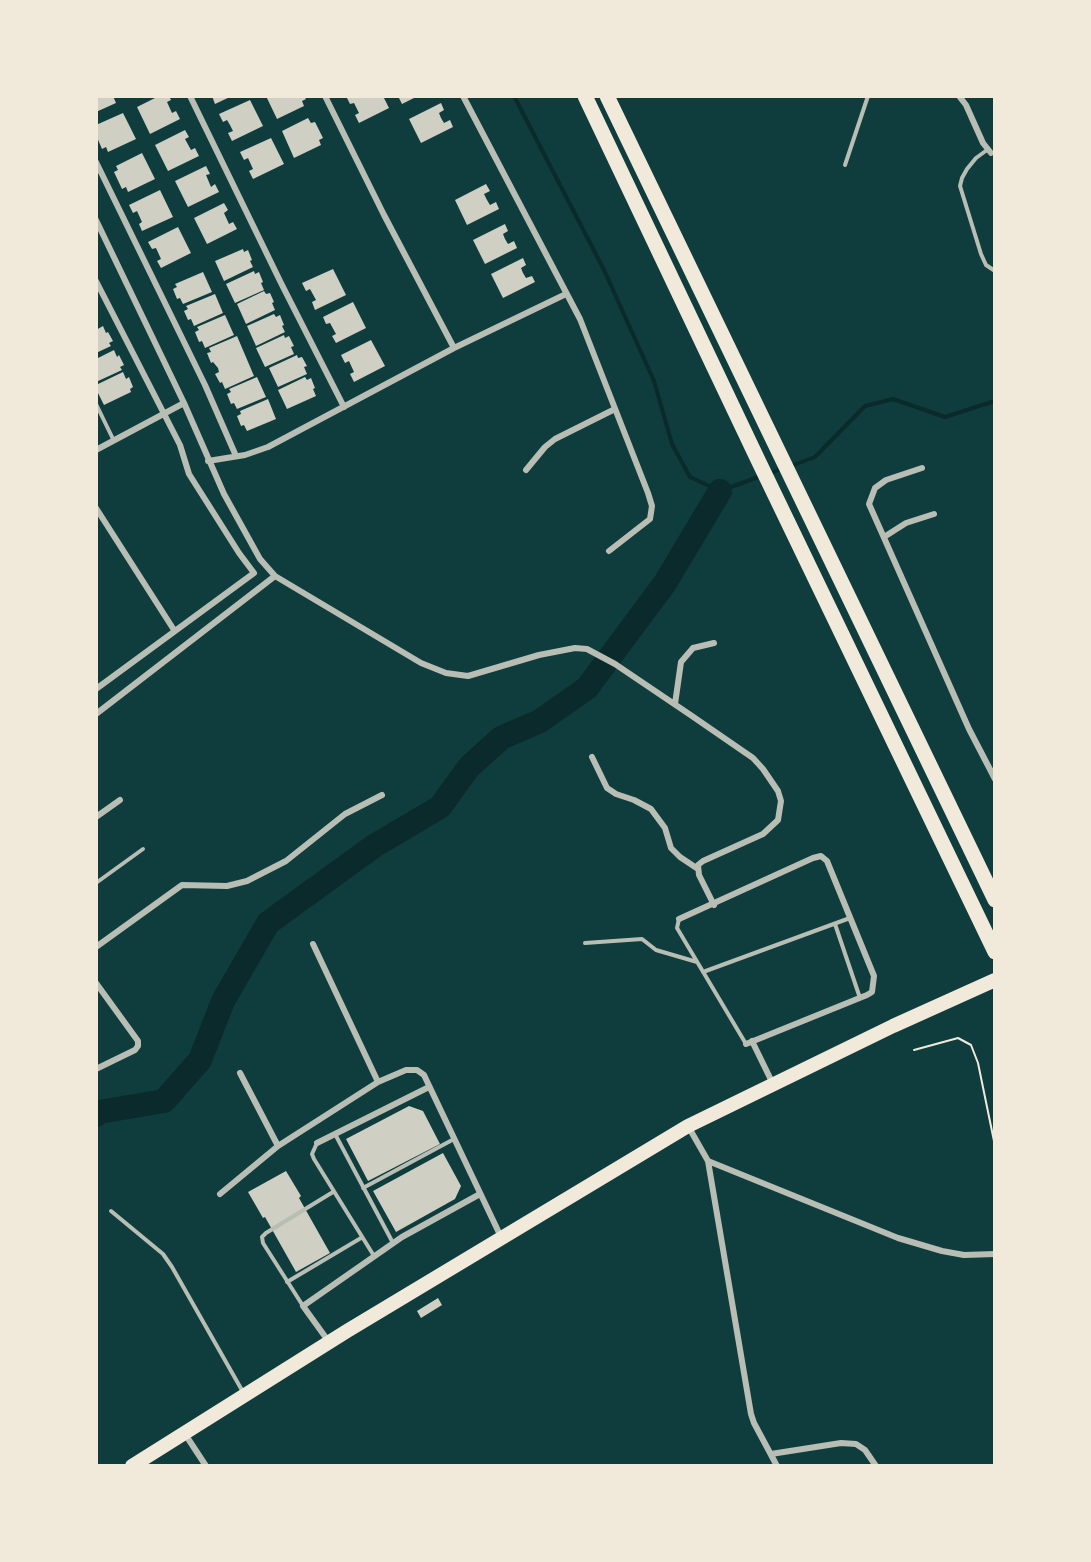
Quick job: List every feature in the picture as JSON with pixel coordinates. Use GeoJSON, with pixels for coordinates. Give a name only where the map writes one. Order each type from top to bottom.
{"type":"FeatureCollection","features":[{"type":"Feature","properties":{"kind":"highway"},"geometry":{"type":"LineString","coordinates":[[585,96],[995,952]]}},
{"type":"Feature","properties":{"kind":"highway"},"geometry":{"type":"LineString","coordinates":[[607,96],[995,900]]}},
{"type":"Feature","properties":{"kind":"main road"},"geometry":{"type":"LineString","coordinates":[[132,1466],[329,1342],[688,1126],[995,980]]}},
{"type":"Feature","properties":{"kind":"street"},"geometry":{"type":"LineString","coordinates":[[190,96],[344,407]]}},
{"type":"Feature","properties":{"kind":"street"},"geometry":{"type":"LineString","coordinates":[[326,96],[384,215],[454,348]]}},
{"type":"Feature","properties":{"kind":"street"},"geometry":{"type":"LineString","coordinates":[[463,96],[580,319],[648,493],[652,513],[650,519],[609,551]]}},
{"type":"Feature","properties":{"kind":"street"},"geometry":{"type":"LineString","coordinates":[[959,96],[966,105],[989,152]]}},
{"type":"Feature","properties":{"kind":"street"},"geometry":{"type":"LineString","coordinates":[[96,162],[205,385],[236,456]]}},
{"type":"Feature","properties":{"kind":"street"},"geometry":{"type":"LineString","coordinates":[[96,220],[237,519],[265,566],[275,576],[421,663],[446,673],[468,676],[539,655],[575,648],[587,649],[615,664],[753,758],[772,783],[781,801],[778,820],[773,826],[747,842],[703,861],[698,865],[698,869]]}},
{"type":"Feature","properties":{"kind":"street"},"geometry":{"type":"LineString","coordinates":[[96,281],[98,291],[180,445],[189,474],[254,573]]}},
{"type":"Feature","properties":{"kind":"street"},"geometry":{"type":"LineString","coordinates":[[208,461],[268,447],[454,348],[566,294]]}},
{"type":"Feature","properties":{"kind":"street"},"geometry":{"type":"LineString","coordinates":[[96,450],[184,403]]}},
{"type":"Feature","properties":{"kind":"street"},"geometry":{"type":"LineString","coordinates":[[526,470],[555,439],[615,409]]}},
{"type":"Feature","properties":{"kind":"street"},"geometry":{"type":"LineString","coordinates":[[922,468],[886,480],[875,488],[869,504],[969,729],[995,779]]}},
{"type":"Feature","properties":{"kind":"street"},"geometry":{"type":"LineString","coordinates":[[96,508],[174,630]]}},
{"type":"Feature","properties":{"kind":"street"},"geometry":{"type":"LineString","coordinates":[[884,537],[906,523],[934,514]]}},
{"type":"Feature","properties":{"kind":"street"},"geometry":{"type":"LineString","coordinates":[[96,689],[174,630],[265,566]]}},
{"type":"Feature","properties":{"kind":"street"},"geometry":{"type":"LineString","coordinates":[[96,714],[275,576]]}},
{"type":"Feature","properties":{"kind":"street"},"geometry":{"type":"LineString","coordinates":[[675,704],[679,669],[687,653],[693,648],[714,643]]}},
{"type":"Feature","properties":{"kind":"street"},"geometry":{"type":"LineString","coordinates":[[592,757],[607,788],[651,809],[665,828],[671,848],[698,869],[714,904]]}},
{"type":"Feature","properties":{"kind":"street"},"geometry":{"type":"LineString","coordinates":[[96,947],[182,885],[227,886],[247,881],[286,861],[345,814],[382,795]]}},
{"type":"Feature","properties":{"kind":"street"},"geometry":{"type":"LineString","coordinates":[[96,818],[120,800]]}},
{"type":"Feature","properties":{"kind":"street"},"geometry":{"type":"LineString","coordinates":[[680,919],[813,858],[821,856],[827,861],[874,976],[872,992],[749,1042],[773,1085]]}},
{"type":"Feature","properties":{"kind":"street"},"geometry":{"type":"LineString","coordinates":[[313,944],[378,1082]]}},
{"type":"Feature","properties":{"kind":"street"},"geometry":{"type":"LineString","coordinates":[[96,983],[138,1041],[135,1050],[96,1069]]}},
{"type":"Feature","properties":{"kind":"street"},"geometry":{"type":"LineString","coordinates":[[220,1194],[278,1146],[378,1082],[406,1070],[417,1070],[424,1075],[501,1238]]}},
{"type":"Feature","properties":{"kind":"street"},"geometry":{"type":"LineString","coordinates":[[240,1073],[278,1146]]}},
{"type":"Feature","properties":{"kind":"street"},"geometry":{"type":"LineString","coordinates":[[317,1143],[429,1087]]}},
{"type":"Feature","properties":{"kind":"street"},"geometry":{"type":"LineString","coordinates":[[688,1126],[708,1161],[751,1414],[777,1466]]}},
{"type":"Feature","properties":{"kind":"street"},"geometry":{"type":"LineString","coordinates":[[708,1161],[898,1238],[964,1255],[995,1254]]}},
{"type":"Feature","properties":{"kind":"street"},"geometry":{"type":"LineString","coordinates":[[329,1342],[303,1306],[393,1243],[480,1194]]}},
{"type":"Feature","properties":{"kind":"street"},"geometry":{"type":"LineString","coordinates":[[184,1433],[206,1466]]}},
{"type":"Feature","properties":{"kind":"street"},"geometry":{"type":"LineString","coordinates":[[771,1454],[841,1443],[856,1444],[865,1450],[876,1466]]}},
{"type":"Feature","properties":{"kind":"lane"},"geometry":{"type":"LineString","coordinates":[[845,165],[868,96]]}},
{"type":"Feature","properties":{"kind":"lane"},"geometry":{"type":"LineString","coordinates":[[989,152],[976,158],[967,169],[960,186],[981,254],[986,265],[995,271]]}},
{"type":"Feature","properties":{"kind":"lane"},"geometry":{"type":"LineString","coordinates":[[96,404],[114,441]]}},
{"type":"Feature","properties":{"kind":"lane"},"geometry":{"type":"LineString","coordinates":[[96,883],[142,849]]}},
{"type":"Feature","properties":{"kind":"lane"},"geometry":{"type":"LineString","coordinates":[[703,972],[850,918]]}},
{"type":"Feature","properties":{"kind":"lane"},"geometry":{"type":"LineString","coordinates":[[680,919],[677,928],[749,1042]]}},
{"type":"Feature","properties":{"kind":"lane"},"geometry":{"type":"LineString","coordinates":[[835,924],[860,998]]}},
{"type":"Feature","properties":{"kind":"lane"},"geometry":{"type":"LineString","coordinates":[[585,943],[642,939],[656,950],[693,963],[697,962]]}},
{"type":"Feature","properties":{"kind":"lane"},"geometry":{"type":"LineString","coordinates":[[335,1134],[393,1243]]}},
{"type":"Feature","properties":{"kind":"lane"},"geometry":{"type":"LineString","coordinates":[[363,1188],[454,1140]]}},
{"type":"Feature","properties":{"kind":"lane"},"geometry":{"type":"LineString","coordinates":[[317,1143],[312,1154],[374,1256]]}},
{"type":"Feature","properties":{"kind":"lane"},"geometry":{"type":"LineString","coordinates":[[303,1306],[263,1243],[262,1237],[333,1192]]}},
{"type":"Feature","properties":{"kind":"lane"},"geometry":{"type":"LineString","coordinates":[[111,1211],[151,1242],[167,1261],[245,1396]]}},
{"type":"Feature","properties":{"kind":"lane"},"geometry":{"type":"LineString","coordinates":[[287,1282],[361,1238]]}},
{"type":"Feature","properties":{"kind":"path"},"geometry":{"type":"LineString","coordinates":[[914,1050],[958,1038],[970,1045],[978,1063],[994,1141]]}},
{"type":"Feature","properties":{"kind":"building"},"geometry":{"type":"Polygon","coordinates":[[[96,96],[113,96],[116,103],[96,112],[96,96]]]}},
{"type":"Feature","properties":{"kind":"building"},"geometry":{"type":"Polygon","coordinates":[[[159,96],[169,96],[171,100],[167,102],[172,113],[176,111],[180,119],[150,134],[137,107],[159,96]]]}},
{"type":"Feature","properties":{"kind":"building"},"geometry":{"type":"Polygon","coordinates":[[[212,96],[232,96],[215,104],[212,96]]]}},
{"type":"Feature","properties":{"kind":"building"},"geometry":{"type":"Polygon","coordinates":[[[266,96],[304,96],[306,99],[302,101],[304,106],[277,119],[266,96]]]}},
{"type":"Feature","properties":{"kind":"building"},"geometry":{"type":"Polygon","coordinates":[[[346,96],[383,96],[389,108],[359,123],[355,115],[359,113],[354,103],[350,104],[346,96]]]}},
{"type":"Feature","properties":{"kind":"building"},"geometry":{"type":"Polygon","coordinates":[[[398,96],[418,96],[402,104],[398,96]]]}},
{"type":"Feature","properties":{"kind":"building"},"geometry":{"type":"Polygon","coordinates":[[[250,100],[263,126],[232,141],[228,133],[233,131],[227,120],[223,122],[219,114],[250,100]]]}},
{"type":"Feature","properties":{"kind":"building"},"geometry":{"type":"Polygon","coordinates":[[[441,103],[444,110],[439,113],[441,118],[444,123],[450,120],[453,127],[421,143],[409,119],[441,103]]]}},
{"type":"Feature","properties":{"kind":"building"},"geometry":{"type":"Polygon","coordinates":[[[123,113],[136,139],[108,152],[106,147],[102,149],[96,135],[98,130],[96,125],[123,113]]]}},
{"type":"Feature","properties":{"kind":"building"},"geometry":{"type":"Polygon","coordinates":[[[308,118],[311,123],[315,122],[323,138],[319,140],[321,145],[294,158],[282,131],[308,118]]]}},
{"type":"Feature","properties":{"kind":"building"},"geometry":{"type":"Polygon","coordinates":[[[185,130],[189,137],[185,139],[191,150],[195,148],[199,156],[168,171],[155,145],[185,130]]]}},
{"type":"Feature","properties":{"kind":"building"},"geometry":{"type":"Polygon","coordinates":[[[271,138],[284,164],[253,179],[249,171],[253,169],[248,158],[244,160],[240,152],[271,138]]]}},
{"type":"Feature","properties":{"kind":"building"},"geometry":{"type":"Polygon","coordinates":[[[142,153],[155,179],[128,192],[126,187],[122,189],[114,172],[118,170],[116,166],[142,153]]]}},
{"type":"Feature","properties":{"kind":"building"},"geometry":{"type":"Polygon","coordinates":[[[206,166],[210,174],[206,175],[211,187],[215,184],[219,192],[188,207],[175,181],[206,166]]]}},
{"type":"Feature","properties":{"kind":"building"},"geometry":{"type":"Polygon","coordinates":[[[486,184],[490,191],[484,194],[487,200],[490,205],[496,202],[499,209],[467,225],[455,200],[486,184]]]}},
{"type":"Feature","properties":{"kind":"building"},"geometry":{"type":"Polygon","coordinates":[[[160,190],[173,217],[142,231],[139,224],[142,222],[137,211],[133,213],[129,205],[160,190]]]}},
{"type":"Feature","properties":{"kind":"building"},"geometry":{"type":"Polygon","coordinates":[[[224,203],[228,210],[224,213],[229,224],[233,222],[237,229],[207,244],[194,218],[224,203]]]}},
{"type":"Feature","properties":{"kind":"building"},"geometry":{"type":"Polygon","coordinates":[[[505,224],[508,231],[503,234],[505,239],[508,244],[514,241],[517,248],[485,264],[473,240],[505,224]]]}},
{"type":"Feature","properties":{"kind":"building"},"geometry":{"type":"Polygon","coordinates":[[[178,227],[191,253],[161,268],[157,261],[161,259],[156,248],[152,249],[148,242],[178,227]]]}},
{"type":"Feature","properties":{"kind":"building"},"geometry":{"type":"Polygon","coordinates":[[[243,249],[244,252],[248,250],[253,267],[224,281],[215,261],[243,249]]]}},
{"type":"Feature","properties":{"kind":"building"},"geometry":{"type":"Polygon","coordinates":[[[523,258],[526,265],[521,268],[523,273],[526,278],[532,276],[535,282],[503,298],[491,274],[523,258]]]}},
{"type":"Feature","properties":{"kind":"building"},"geometry":{"type":"Polygon","coordinates":[[[333,269],[346,295],[315,310],[312,302],[316,300],[310,289],[306,291],[302,283],[333,269]]]}},
{"type":"Feature","properties":{"kind":"building"},"geometry":{"type":"Polygon","coordinates":[[[254,271],[255,274],[259,272],[264,290],[235,303],[226,284],[254,271]]]}},
{"type":"Feature","properties":{"kind":"building"},"geometry":{"type":"Polygon","coordinates":[[[203,272],[212,292],[183,304],[180,298],[177,299],[173,289],[177,287],[175,284],[203,272]]]}},
{"type":"Feature","properties":{"kind":"building"},"geometry":{"type":"Polygon","coordinates":[[[264,291],[266,294],[270,293],[275,310],[246,324],[237,304],[264,291]]]}},
{"type":"Feature","properties":{"kind":"building"},"geometry":{"type":"Polygon","coordinates":[[[215,294],[223,313],[194,326],[184,311],[188,309],[186,306],[215,294]]]}},
{"type":"Feature","properties":{"kind":"building"},"geometry":{"type":"Polygon","coordinates":[[[353,302],[366,328],[336,343],[332,336],[336,334],[330,323],[326,324],[323,317],[353,302]]]}},
{"type":"Feature","properties":{"kind":"building"},"geometry":{"type":"Polygon","coordinates":[[[274,314],[276,317],[280,315],[285,332],[256,346],[247,326],[274,314]]]}},
{"type":"Feature","properties":{"kind":"building"},"geometry":{"type":"Polygon","coordinates":[[[225,315],[234,335],[205,348],[202,341],[199,342],[195,332],[199,330],[197,327],[225,315]]]}},
{"type":"Feature","properties":{"kind":"building"},"geometry":{"type":"Polygon","coordinates":[[[103,326],[113,341],[109,343],[111,346],[96,353],[96,330],[103,326]]]}},
{"type":"Feature","properties":{"kind":"building"},"geometry":{"type":"Polygon","coordinates":[[[284,335],[285,338],[289,336],[294,346],[291,347],[294,354],[265,367],[256,348],[284,335]]]}},
{"type":"Feature","properties":{"kind":"building"},"geometry":{"type":"Polygon","coordinates":[[[237,336],[254,376],[225,389],[215,374],[219,372],[218,368],[213,362],[211,363],[207,353],[211,352],[209,348],[237,336]]]}},
{"type":"Feature","properties":{"kind":"building"},"geometry":{"type":"Polygon","coordinates":[[[371,340],[385,366],[354,382],[350,374],[354,372],[349,361],[345,363],[341,355],[371,340]]]}},
{"type":"Feature","properties":{"kind":"building"},"geometry":{"type":"Polygon","coordinates":[[[114,350],[124,365],[120,367],[122,370],[96,382],[96,359],[114,350]]]}},
{"type":"Feature","properties":{"kind":"building"},"geometry":{"type":"Polygon","coordinates":[[[297,355],[298,358],[302,357],[307,366],[304,367],[307,374],[278,387],[269,368],[297,355]]]}},
{"type":"Feature","properties":{"kind":"building"},"geometry":{"type":"Polygon","coordinates":[[[123,372],[126,379],[129,377],[133,387],[130,389],[131,392],[104,405],[96,385],[123,372]]]}},
{"type":"Feature","properties":{"kind":"building"},"geometry":{"type":"Polygon","coordinates":[[[257,377],[266,397],[237,409],[234,403],[231,404],[227,394],[231,392],[229,389],[257,377]]]}},
{"type":"Feature","properties":{"kind":"building"},"geometry":{"type":"Polygon","coordinates":[[[305,377],[307,380],[311,378],[316,396],[287,409],[278,390],[305,377]]]}},
{"type":"Feature","properties":{"kind":"building"},"geometry":{"type":"Polygon","coordinates":[[[268,399],[276,419],[247,431],[244,425],[241,426],[237,416],[241,414],[240,411],[268,399]]]}},
{"type":"Feature","properties":{"kind":"building"},"geometry":{"type":"Polygon","coordinates":[[[409,1106],[423,1111],[440,1144],[368,1181],[346,1139],[409,1106]]]}},
{"type":"Feature","properties":{"kind":"building"},"geometry":{"type":"Polygon","coordinates":[[[443,1153],[461,1186],[455,1199],[396,1232],[373,1191],[443,1153]]]}},
{"type":"Feature","properties":{"kind":"building"},"geometry":{"type":"Polygon","coordinates":[[[286,1171],[330,1253],[296,1272],[248,1192],[286,1171]]]}},
{"type":"Feature","properties":{"kind":"building"},"geometry":{"type":"Polygon","coordinates":[[[438,1298],[442,1305],[421,1318],[417,1311],[438,1298]]]}},
{"type":"Feature","properties":{"kind":"waterway"},"geometry":{"type":"LineString","coordinates":[[514,96],[604,270],[654,381],[672,444],[690,477],[720,491],[761,476]]}},
{"type":"Feature","properties":{"kind":"waterway"},"geometry":{"type":"LineString","coordinates":[[791,466],[815,457],[865,406],[893,399],[945,417],[995,401]]}},
{"type":"Feature","properties":{"kind":"waterway"},"geometry":{"type":"LineString","coordinates":[[768,474],[784,468]]}},
{"type":"Feature","properties":{"kind":"waterway"},"geometry":{"type":"LineString","coordinates":[[96,1115],[99,1112],[164,1101],[200,1060],[223,1001],[268,923],[374,846],[440,807],[469,767],[501,738],[540,721],[587,688],[665,583],[720,491]]}}]}
